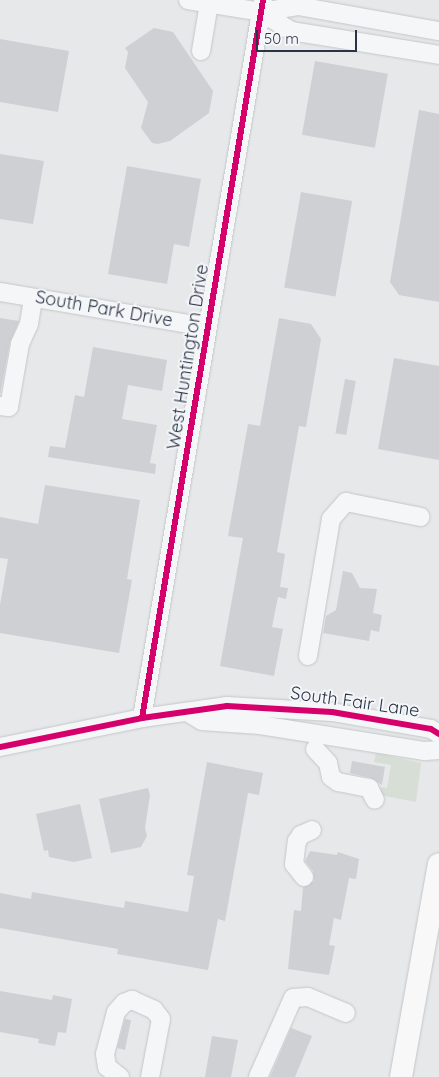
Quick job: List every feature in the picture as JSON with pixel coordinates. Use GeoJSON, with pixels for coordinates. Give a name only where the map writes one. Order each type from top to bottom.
{"type":"FeatureCollection","features":[{"type":"Feature","properties":{"kind":"main road"},"geometry":{"type":"LineString","coordinates":[[401,1077],[439,864]]}},
{"type":"Feature","properties":{"kind":"street"},"geometry":{"type":"LineString","coordinates":[[188,0],[209,4],[298,6],[439,31]]}},
{"type":"Feature","properties":{"kind":"street"},"geometry":{"type":"LineString","coordinates":[[201,51],[209,4]]}},
{"type":"Feature","properties":{"kind":"street"},"geometry":{"type":"LineString","coordinates":[[262,6],[291,31],[439,55]]}},
{"type":"Feature","properties":{"kind":"street","name":"West Huntington Drive"},"geometry":{"type":"LineString","coordinates":[[142,718],[262,6]]}},
{"type":"Feature","properties":{"kind":"street","name":"South Park Drive"},"geometry":{"type":"LineString","coordinates":[[0,292],[208,327]]}},
{"type":"Feature","properties":{"kind":"street"},"geometry":{"type":"LineString","coordinates":[[0,406],[9,407],[20,344],[29,324],[33,298]]}},
{"type":"Feature","properties":{"kind":"street"},"geometry":{"type":"LineString","coordinates":[[308,656],[331,519],[346,502],[421,517]]}},
{"type":"Feature","properties":{"kind":"street","name":"South Fair Lane"},"geometry":{"type":"LineString","coordinates":[[0,748],[142,718],[189,713],[203,707],[293,707],[431,729],[439,734]]}},
{"type":"Feature","properties":{"kind":"street","name":"South Fair Lane"},"geometry":{"type":"LineString","coordinates":[[189,713],[202,721],[260,725],[426,750],[439,750]]}},
{"type":"Feature","properties":{"kind":"street"},"geometry":{"type":"LineString","coordinates":[[315,749],[328,763],[331,777],[338,782],[369,788],[375,800]]}},
{"type":"Feature","properties":{"kind":"street"},"geometry":{"type":"LineString","coordinates":[[304,877],[294,864],[297,841],[301,835],[312,830]]}},
{"type":"Feature","properties":{"kind":"street"},"geometry":{"type":"LineString","coordinates":[[258,1077],[293,998],[308,997],[346,1013]]}},
{"type":"Feature","properties":{"kind":"street"},"geometry":{"type":"LineString","coordinates":[[120,1077],[107,1067],[105,1054],[116,1012],[124,1003],[132,1000],[154,1010],[161,1020],[150,1077]]}},
{"type":"Feature","properties":{"kind":"shaded area"},"geometry":{"type":"Polygon","coordinates":[[[376,753],[421,763],[416,802],[380,795],[381,787],[387,788],[391,765],[374,762],[376,753]]]}},
{"type":"Feature","properties":{"kind":"building"},"geometry":{"type":"Polygon","coordinates":[[[154,28],[173,32],[213,91],[209,113],[170,141],[158,144],[152,143],[141,128],[148,102],[125,68],[128,52],[125,48],[154,28]]]}},
{"type":"Feature","properties":{"kind":"building"},"geometry":{"type":"Polygon","coordinates":[[[0,39],[69,51],[58,112],[0,102],[0,39]]]}},
{"type":"Feature","properties":{"kind":"building"},"geometry":{"type":"Polygon","coordinates":[[[315,61],[388,74],[375,148],[302,135],[315,61]]]}},
{"type":"Feature","properties":{"kind":"building"},"geometry":{"type":"Polygon","coordinates":[[[419,110],[439,114],[439,302],[399,295],[390,282],[419,110]]]}},
{"type":"Feature","properties":{"kind":"building"},"geometry":{"type":"Polygon","coordinates":[[[0,154],[44,161],[33,224],[0,219],[0,154]]]}},
{"type":"Feature","properties":{"kind":"building"},"geometry":{"type":"Polygon","coordinates":[[[127,166],[201,179],[189,247],[174,244],[167,284],[108,274],[127,166]]]}},
{"type":"Feature","properties":{"kind":"building"},"geometry":{"type":"Polygon","coordinates":[[[301,192],[352,201],[335,297],[284,288],[301,192]]]}},
{"type":"Feature","properties":{"kind":"building"},"geometry":{"type":"Polygon","coordinates":[[[0,318],[19,321],[10,342],[0,395],[0,318]]]}},
{"type":"Feature","properties":{"kind":"building"},"geometry":{"type":"Polygon","coordinates":[[[279,318],[311,324],[321,339],[306,427],[299,426],[277,552],[285,554],[280,587],[288,588],[286,599],[278,597],[272,627],[283,629],[274,676],[220,666],[243,538],[228,536],[248,424],[260,426],[279,318]]]}},
{"type":"Feature","properties":{"kind":"building"},"geometry":{"type":"Polygon","coordinates":[[[93,347],[167,360],[162,391],[128,385],[122,419],[157,425],[150,463],[156,464],[155,474],[48,457],[50,446],[65,448],[75,395],[84,397],[93,347]]]}},
{"type":"Feature","properties":{"kind":"building"},"geometry":{"type":"Polygon","coordinates":[[[394,358],[439,366],[439,460],[378,449],[394,358]]]}},
{"type":"Feature","properties":{"kind":"building"},"geometry":{"type":"Polygon","coordinates":[[[345,379],[356,381],[346,435],[335,433],[345,379]]]}},
{"type":"Feature","properties":{"kind":"building"},"geometry":{"type":"Polygon","coordinates":[[[45,485],[140,500],[127,579],[132,580],[119,653],[0,633],[0,605],[8,559],[0,558],[0,517],[38,524],[45,485]]]}},
{"type":"Feature","properties":{"kind":"building"},"geometry":{"type":"Polygon","coordinates":[[[343,571],[352,573],[360,588],[377,589],[373,613],[382,615],[379,632],[371,630],[369,641],[323,633],[326,616],[336,610],[343,571]]]}},
{"type":"Feature","properties":{"kind":"building"},"geometry":{"type":"Polygon","coordinates":[[[352,761],[385,767],[382,785],[371,778],[350,773],[352,761]]]}},
{"type":"Feature","properties":{"kind":"building"},"geometry":{"type":"Polygon","coordinates":[[[207,762],[263,773],[259,795],[248,793],[225,921],[218,919],[208,970],[117,954],[118,949],[0,928],[0,893],[31,899],[32,892],[124,908],[125,901],[188,912],[194,876],[187,875],[207,762]]]}},
{"type":"Feature","properties":{"kind":"building"},"geometry":{"type":"Polygon","coordinates":[[[148,788],[150,795],[145,828],[147,836],[141,847],[111,853],[99,799],[148,788]]]}},
{"type":"Feature","properties":{"kind":"building"},"geometry":{"type":"Polygon","coordinates":[[[80,804],[92,858],[74,862],[49,857],[48,850],[44,851],[36,814],[80,804]]]}},
{"type":"Feature","properties":{"kind":"building"},"geometry":{"type":"Polygon","coordinates":[[[310,851],[337,855],[338,852],[359,859],[356,879],[349,878],[341,920],[334,918],[329,945],[335,946],[329,975],[288,969],[294,910],[301,911],[303,887],[314,881],[313,871],[305,861],[310,851]]]}},
{"type":"Feature","properties":{"kind":"building"},"geometry":{"type":"Polygon","coordinates":[[[0,991],[52,1000],[53,995],[72,999],[66,1033],[58,1032],[55,1046],[38,1043],[39,1039],[0,1032],[0,991]]]}},
{"type":"Feature","properties":{"kind":"building"},"geometry":{"type":"Polygon","coordinates":[[[125,1019],[131,1020],[125,1050],[117,1048],[125,1019]]]}},
{"type":"Feature","properties":{"kind":"building"},"geometry":{"type":"Polygon","coordinates":[[[291,1028],[312,1036],[295,1077],[270,1077],[291,1028]]]}},
{"type":"Feature","properties":{"kind":"building"},"geometry":{"type":"Polygon","coordinates":[[[212,1036],[238,1040],[231,1077],[205,1077],[212,1036]]]}},
{"type":"Feature","properties":{"kind":"cycle path"},"geometry":{"type":"LineString","coordinates":[[142,718],[263,0]]}},
{"type":"Feature","properties":{"kind":"cycle path"},"geometry":{"type":"LineString","coordinates":[[0,747],[142,718],[227,706],[332,712],[431,729],[439,734]]}}]}
